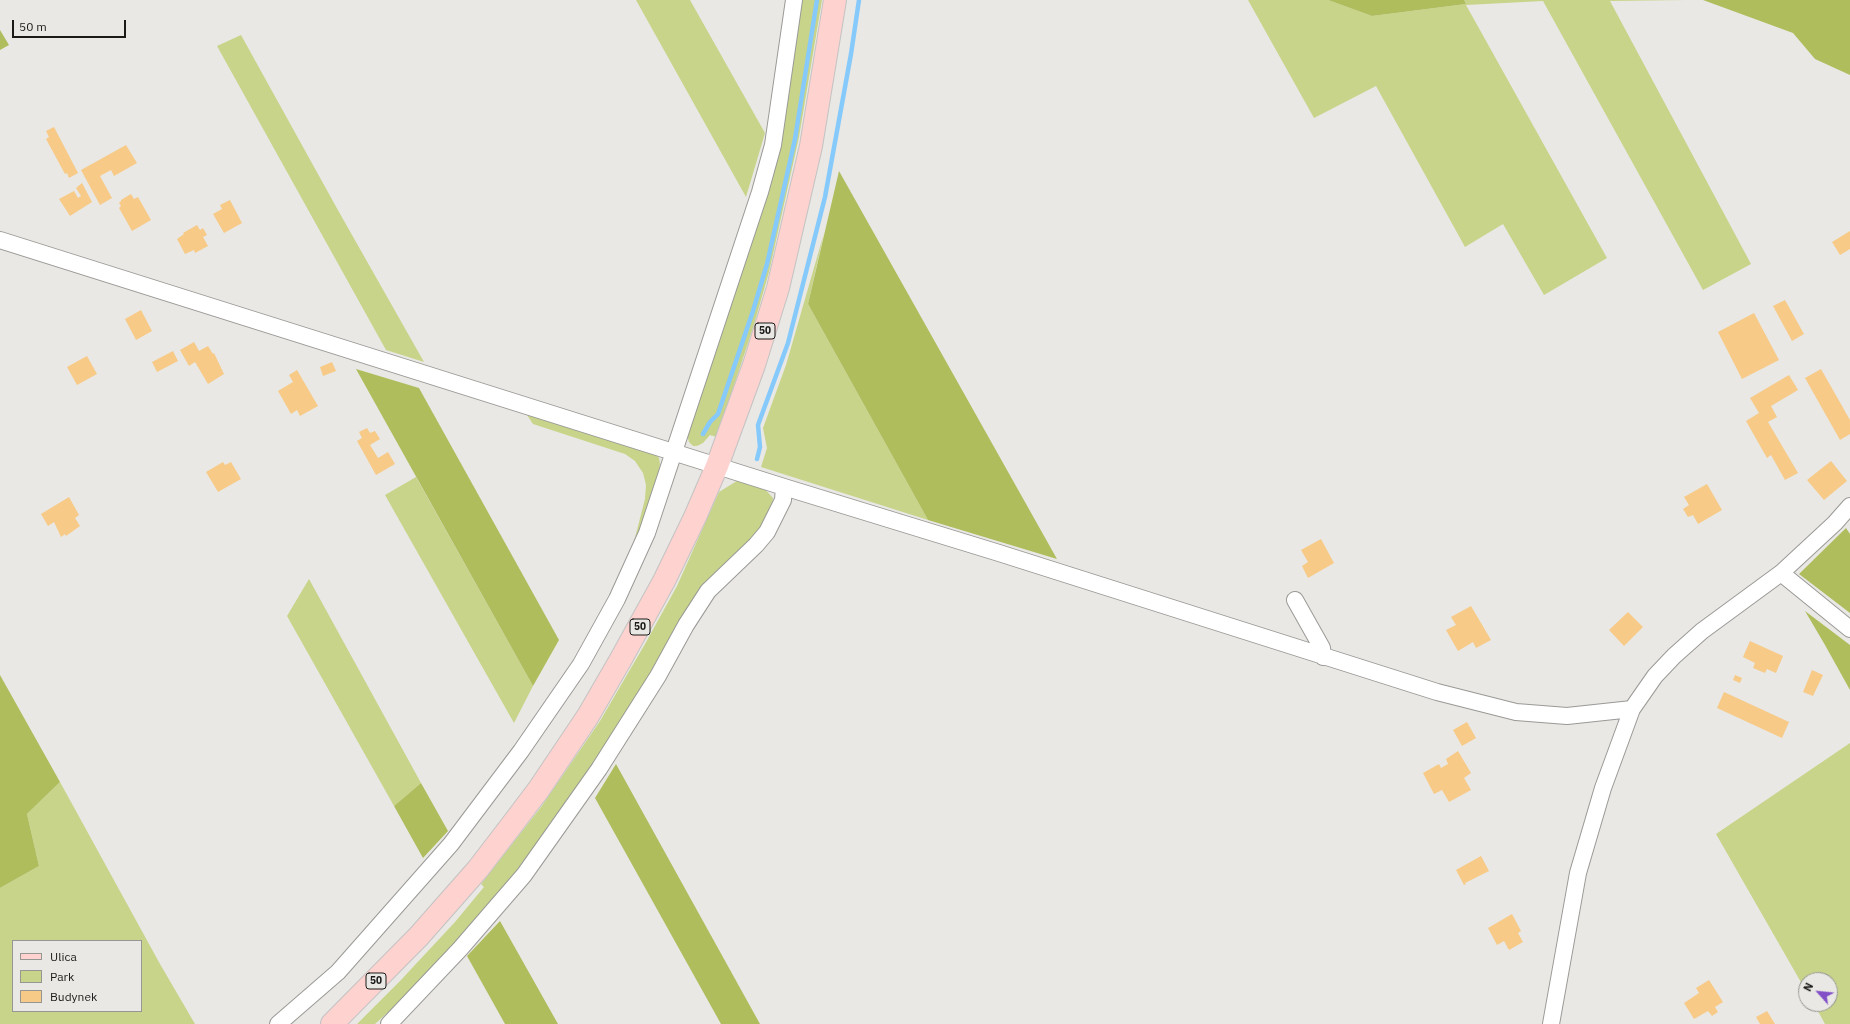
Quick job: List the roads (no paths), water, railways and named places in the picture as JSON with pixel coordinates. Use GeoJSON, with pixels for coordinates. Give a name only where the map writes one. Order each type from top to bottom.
{"type":"FeatureCollection","features":[{"type":"Feature","properties":{"kind":"main road","name":"50"},"geometry":{"type":"LineString","coordinates":[[332,1024],[389,967],[447,904],[482,863],[542,784],[588,716],[644,620],[695,517],[717,466],[754,365],[781,274],[811,146],[835,0]]}},
{"type":"Feature","properties":{"kind":"street"},"geometry":{"type":"LineString","coordinates":[[278,1024],[338,972],[451,844],[526,745],[581,664],[617,599],[647,533],[760,192],[773,145],[794,0]]}},
{"type":"Feature","properties":{"kind":"street"},"geometry":{"type":"LineString","coordinates":[[0,240],[1437,692],[1516,712],[1567,716],[1632,709]]}},
{"type":"Feature","properties":{"kind":"street"},"geometry":{"type":"LineString","coordinates":[[389,1024],[460,949],[524,874],[599,769],[658,676],[686,624],[708,591],[756,545],[767,532],[783,500],[784,487]]}},
{"type":"Feature","properties":{"kind":"street"},"geometry":{"type":"LineString","coordinates":[[1551,1024],[1578,873],[1603,788],[1632,709],[1655,676],[1685,646],[1727,612],[1781,573],[1818,539],[1850,506]]}},
{"type":"Feature","properties":{"kind":"street"},"geometry":{"type":"LineString","coordinates":[[1781,573],[1850,629]]}},
{"type":"Feature","properties":{"kind":"street"},"geometry":{"type":"LineString","coordinates":[[1295,600],[1322,648],[1323,657]]}},
{"type":"Feature","properties":{"kind":"waterway"},"geometry":{"type":"LineString","coordinates":[[703,434],[710,422],[718,414],[753,311],[767,264],[795,139],[817,0]]}},
{"type":"Feature","properties":{"kind":"waterway"},"geometry":{"type":"LineString","coordinates":[[757,459],[760,447],[758,425],[788,343],[825,197],[851,54],[859,0]]}}]}
